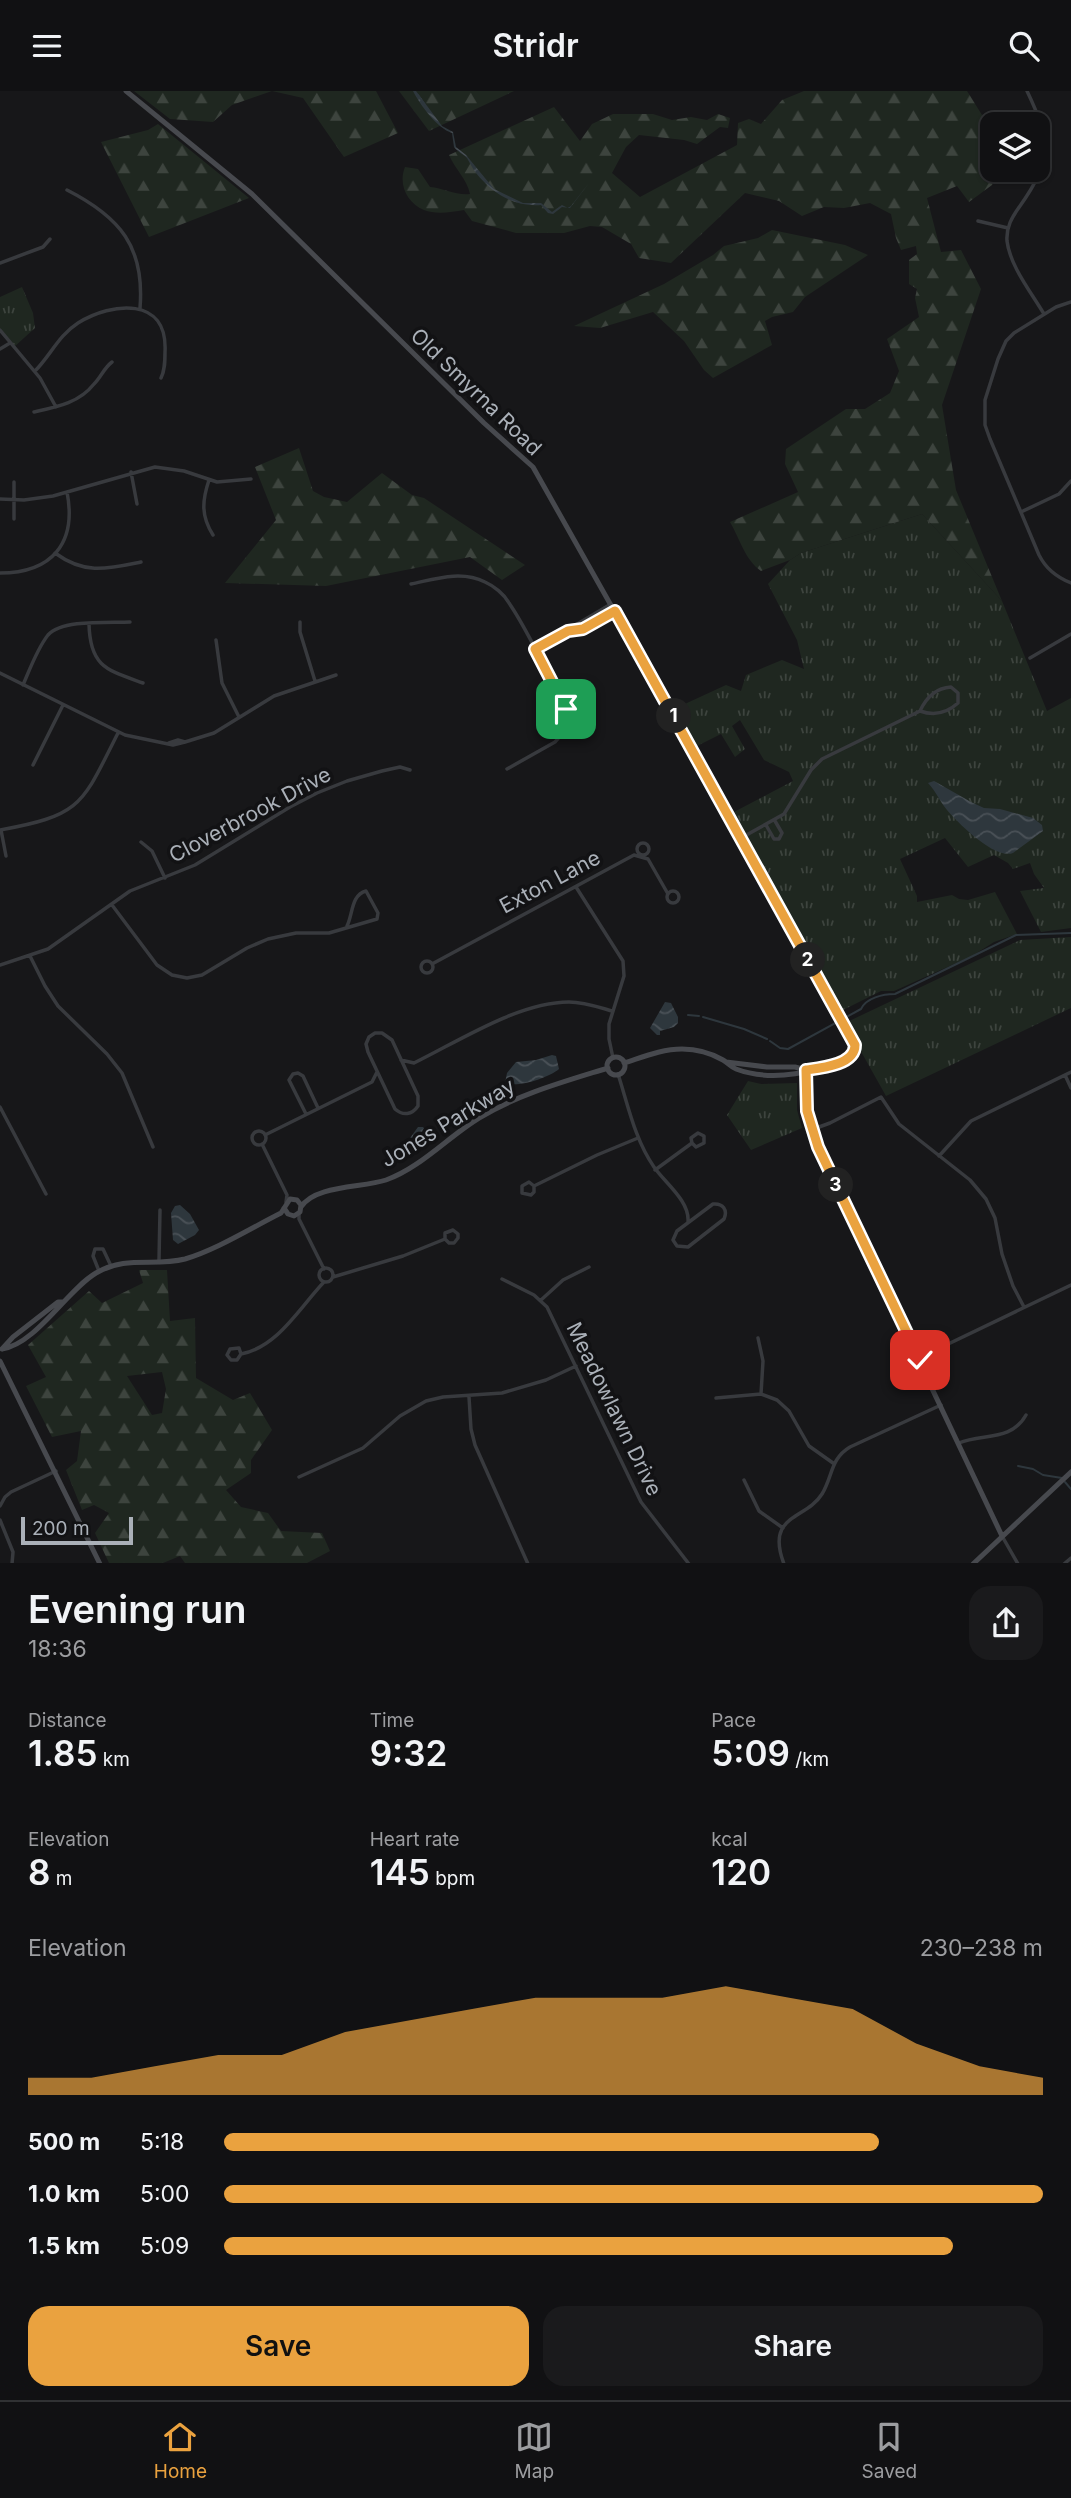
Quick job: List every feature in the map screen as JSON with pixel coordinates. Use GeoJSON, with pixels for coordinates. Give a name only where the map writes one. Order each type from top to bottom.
{"type":"FeatureCollection","features":[{"type":"Feature","properties":{"kind":"street","name":"Old Smyrna Road"},"geometry":{"type":"LineString","coordinates":[[126,91],[252,194],[484,423],[529,462],[553,499],[855,1045],[852,1056],[830,1066],[806,1070]]}},
{"type":"Feature","properties":{"kind":"street"},"geometry":{"type":"LineString","coordinates":[[1027,91],[1043,127],[1045,150],[1039,176],[1007,228],[1008,250],[1044,314]]}},
{"type":"Feature","properties":{"kind":"street"},"geometry":{"type":"LineString","coordinates":[[67,190],[105,213],[128,241],[140,270],[139,308]]}},
{"type":"Feature","properties":{"kind":"street"},"geometry":{"type":"LineString","coordinates":[[978,221],[1007,228]]}},
{"type":"Feature","properties":{"kind":"street"},"geometry":{"type":"LineString","coordinates":[[0,263],[45,246],[50,239]]}},
{"type":"Feature","properties":{"kind":"street"},"geometry":{"type":"LineString","coordinates":[[1071,302],[1044,314],[1015,332],[1006,341],[985,400],[985,425],[990,439],[1044,565],[1071,583]]}},
{"type":"Feature","properties":{"kind":"street"},"geometry":{"type":"LineString","coordinates":[[35,371],[67,331],[78,323],[117,308],[139,308],[156,320],[164,336],[164,368],[161,378]]}},
{"type":"Feature","properties":{"kind":"street"},"geometry":{"type":"LineString","coordinates":[[0,330],[35,371],[56,407]]}},
{"type":"Feature","properties":{"kind":"street"},"geometry":{"type":"LineString","coordinates":[[0,349],[10,343]]}},
{"type":"Feature","properties":{"kind":"street"},"geometry":{"type":"LineString","coordinates":[[34,412],[72,402],[86,393],[112,362]]}},
{"type":"Feature","properties":{"kind":"street"},"geometry":{"type":"LineString","coordinates":[[0,499],[43,498],[155,467],[178,469],[227,483],[251,479]]}},
{"type":"Feature","properties":{"kind":"street"},"geometry":{"type":"LineString","coordinates":[[131,473],[137,504]]}},
{"type":"Feature","properties":{"kind":"street"},"geometry":{"type":"LineString","coordinates":[[209,480],[203,508],[213,535]]}},
{"type":"Feature","properties":{"kind":"street"},"geometry":{"type":"LineString","coordinates":[[1021,512],[1059,494],[1071,481]]}},
{"type":"Feature","properties":{"kind":"street"},"geometry":{"type":"LineString","coordinates":[[14,482],[14,519]]}},
{"type":"Feature","properties":{"kind":"street"},"geometry":{"type":"LineString","coordinates":[[0,573],[32,569],[55,554],[66,537],[70,520],[67,492]]}},
{"type":"Feature","properties":{"kind":"street"},"geometry":{"type":"LineString","coordinates":[[55,554],[86,569],[111,568],[141,562]]}},
{"type":"Feature","properties":{"kind":"street"},"geometry":{"type":"LineString","coordinates":[[411,585],[454,576],[483,581],[499,591],[510,603],[564,704],[567,716],[561,736],[508,769]]}},
{"type":"Feature","properties":{"kind":"street"},"geometry":{"type":"LineString","coordinates":[[535,649],[611,604]]}},
{"type":"Feature","properties":{"kind":"street"},"geometry":{"type":"LineString","coordinates":[[568,631],[583,629],[615,611]]}},
{"type":"Feature","properties":{"kind":"street"},"geometry":{"type":"LineString","coordinates":[[23,685],[50,633],[63,626],[130,622]]}},
{"type":"Feature","properties":{"kind":"street"},"geometry":{"type":"LineString","coordinates":[[300,622],[299,632],[315,681]]}},
{"type":"Feature","properties":{"kind":"street"},"geometry":{"type":"LineString","coordinates":[[89,624],[90,647],[100,664],[110,671],[143,683]]}},
{"type":"Feature","properties":{"kind":"street"},"geometry":{"type":"LineString","coordinates":[[1030,658],[1071,634]]}},
{"type":"Feature","properties":{"kind":"street"},"geometry":{"type":"LineString","coordinates":[[216,640],[222,683],[239,717]]}},
{"type":"Feature","properties":{"kind":"street"},"geometry":{"type":"LineString","coordinates":[[0,673],[118,733],[143,741],[178,745],[207,737],[274,696],[336,675]]}},
{"type":"Feature","properties":{"kind":"street"},"geometry":{"type":"LineString","coordinates":[[741,838],[775,821],[788,809],[816,764],[828,755],[875,735],[919,711],[926,700],[939,690],[951,687],[958,693],[958,703],[947,710],[932,714],[919,711]]}},
{"type":"Feature","properties":{"kind":"street"},"geometry":{"type":"LineString","coordinates":[[33,765],[63,705]]}},
{"type":"Feature","properties":{"kind":"street"},"geometry":{"type":"LineString","coordinates":[[6,856],[0,830],[47,820],[76,804],[90,788],[118,733]]}},
{"type":"Feature","properties":{"kind":"street","name":"Cloverbrook Drive"},"geometry":{"type":"LineString","coordinates":[[0,965],[30,956],[64,939],[133,890],[198,863],[290,807],[326,789],[392,769],[402,767],[410,770]]}},
{"type":"Feature","properties":{"kind":"street"},"geometry":{"type":"LineString","coordinates":[[766,825],[773,838],[779,839],[782,833],[775,821]]}},
{"type":"Feature","properties":{"kind":"street"},"geometry":{"type":"LineString","coordinates":[[141,842],[152,852],[165,878]]}},
{"type":"Feature","properties":{"kind":"street","name":"Exton Lane"},"geometry":{"type":"LineString","coordinates":[[432,964],[634,855],[641,855],[649,861],[668,894]]}},
{"type":"Feature","properties":{"kind":"street"},"geometry":{"type":"LineString","coordinates":[[576,887],[622,961],[624,976],[608,1031],[613,1058]]}},
{"type":"Feature","properties":{"kind":"street"},"geometry":{"type":"LineString","coordinates":[[111,905],[156,964],[166,972],[180,977],[199,976],[247,948],[275,936],[329,933],[378,918],[366,891],[360,893],[355,900],[347,926]]}},
{"type":"Feature","properties":{"kind":"street"},"geometry":{"type":"LineString","coordinates":[[30,956],[58,1006],[107,1054],[122,1073],[153,1147]]}},
{"type":"Feature","properties":{"kind":"street"},"geometry":{"type":"LineString","coordinates":[[408,1075],[414,1063],[518,1012],[538,1005],[578,1003],[612,1011]]}},
{"type":"Feature","properties":{"kind":"street"},"geometry":{"type":"LineString","coordinates":[[382,1033],[388,1036],[401,1060],[419,1100],[417,1108],[405,1114],[397,1111],[383,1086],[366,1048],[368,1039],[373,1034],[382,1033]]}},
{"type":"Feature","properties":{"kind":"street"},"geometry":{"type":"LineString","coordinates":[[624,1063],[682,1049],[699,1051],[738,1069],[763,1075],[806,1070],[807,1111],[811,1130],[1002,1536],[1018,1563]]}},
{"type":"Feature","properties":{"kind":"street"},"geometry":{"type":"LineString","coordinates":[[613,1058],[620,1058],[624,1063],[624,1069],[618,1074],[612,1074],[608,1068],[608,1062],[613,1058]]}},
{"type":"Feature","properties":{"kind":"street"},"geometry":{"type":"LineString","coordinates":[[401,1060],[414,1063]]}},
{"type":"Feature","properties":{"kind":"street","name":"Jones Parkway"},"geometry":{"type":"LineString","coordinates":[[1,1350],[99,1271],[135,1261],[179,1260],[198,1254],[326,1192],[387,1179],[410,1167],[481,1117],[515,1098],[608,1068]]}},
{"type":"Feature","properties":{"kind":"street"},"geometry":{"type":"LineString","coordinates":[[265,1135],[372,1082],[377,1072]]}},
{"type":"Feature","properties":{"kind":"street"},"geometry":{"type":"LineString","coordinates":[[939,1156],[971,1121],[1071,1072]]}},
{"type":"Feature","properties":{"kind":"street"},"geometry":{"type":"LineString","coordinates":[[306,1114],[289,1080],[293,1074],[303,1076],[318,1108]]}},
{"type":"Feature","properties":{"kind":"street"},"geometry":{"type":"LineString","coordinates":[[618,1074],[638,1138],[655,1170],[688,1210],[699,1213]]}},
{"type":"Feature","properties":{"kind":"street"},"geometry":{"type":"LineString","coordinates":[[1065,1075],[1071,1088]]}},
{"type":"Feature","properties":{"kind":"street"},"geometry":{"type":"LineString","coordinates":[[372,1082],[383,1086]]}},
{"type":"Feature","properties":{"kind":"street"},"geometry":{"type":"LineString","coordinates":[[811,1130],[881,1097],[900,1124],[970,1180],[986,1199],[995,1218],[1002,1254],[1013,1286],[1024,1307]]}},
{"type":"Feature","properties":{"kind":"street"},"geometry":{"type":"LineString","coordinates":[[0,1107],[46,1194]]}},
{"type":"Feature","properties":{"kind":"street"},"geometry":{"type":"LineString","coordinates":[[262,1145],[255,1144],[252,1136],[257,1131],[265,1135]]}},
{"type":"Feature","properties":{"kind":"street"},"geometry":{"type":"LineString","coordinates":[[262,1145],[265,1135]]}},
{"type":"Feature","properties":{"kind":"street"},"geometry":{"type":"LineString","coordinates":[[534,1186],[638,1138]]}},
{"type":"Feature","properties":{"kind":"street"},"geometry":{"type":"LineString","coordinates":[[655,1170],[692,1143]]}},
{"type":"Feature","properties":{"kind":"street"},"geometry":{"type":"LineString","coordinates":[[262,1145],[324,1269]]}},
{"type":"Feature","properties":{"kind":"street"},"geometry":{"type":"LineString","coordinates":[[715,1203],[723,1206],[726,1213],[722,1222],[688,1247],[682,1248],[676,1245],[674,1235],[688,1222],[715,1203]]}},
{"type":"Feature","properties":{"kind":"street"},"geometry":{"type":"LineString","coordinates":[[159,1260],[160,1210]]}},
{"type":"Feature","properties":{"kind":"street"},"geometry":{"type":"LineString","coordinates":[[688,1210],[688,1222]]}},
{"type":"Feature","properties":{"kind":"street"},"geometry":{"type":"LineString","coordinates":[[241,1354],[239,1349],[234,1347],[227,1355],[235,1361],[241,1354],[254,1350],[276,1336],[324,1282],[445,1239]]}},
{"type":"Feature","properties":{"kind":"street"},"geometry":{"type":"LineString","coordinates":[[99,1271],[93,1254],[97,1248],[104,1251],[111,1266]]}},
{"type":"Feature","properties":{"kind":"street"},"geometry":{"type":"LineString","coordinates":[[502,1279],[541,1300],[563,1280],[589,1267]]}},
{"type":"Feature","properties":{"kind":"street"},"geometry":{"type":"LineString","coordinates":[[324,1269],[331,1270],[333,1277]]}},
{"type":"Feature","properties":{"kind":"street"},"geometry":{"type":"LineString","coordinates":[[324,1269],[320,1276],[324,1282]]}},
{"type":"Feature","properties":{"kind":"street"},"geometry":{"type":"LineString","coordinates":[[919,1358],[1071,1285]]}},
{"type":"Feature","properties":{"kind":"street","name":"Meadowlawn Drive"},"geometry":{"type":"LineString","coordinates":[[541,1300],[551,1314],[643,1506],[689,1563]]}},
{"type":"Feature","properties":{"kind":"street"},"geometry":{"type":"LineString","coordinates":[[758,1338],[763,1361],[761,1394]]}},
{"type":"Feature","properties":{"kind":"street"},"geometry":{"type":"LineString","coordinates":[[1,1363],[56,1471],[98,1563]]}},
{"type":"Feature","properties":{"kind":"street"},"geometry":{"type":"LineString","coordinates":[[299,1477],[363,1448],[418,1404],[443,1397],[509,1392],[546,1380],[576,1366]]}},
{"type":"Feature","properties":{"kind":"street"},"geometry":{"type":"LineString","coordinates":[[716,1398],[761,1394],[774,1398],[783,1404],[809,1446],[833,1463]]}},
{"type":"Feature","properties":{"kind":"street"},"geometry":{"type":"LineString","coordinates":[[469,1397],[475,1445],[528,1563]]}},
{"type":"Feature","properties":{"kind":"street"},"geometry":{"type":"LineString","coordinates":[[784,1563],[779,1547],[783,1528],[820,1496],[833,1463],[850,1447],[940,1405]]}},
{"type":"Feature","properties":{"kind":"street"},"geometry":{"type":"LineString","coordinates":[[959,1443],[1005,1433],[1018,1425],[1026,1415]]}},
{"type":"Feature","properties":{"kind":"street"},"geometry":{"type":"LineString","coordinates":[[0,1506],[11,1492],[56,1471]]}},
{"type":"Feature","properties":{"kind":"street"},"geometry":{"type":"LineString","coordinates":[[973,1563],[1071,1472]]}},
{"type":"Feature","properties":{"kind":"street"},"geometry":{"type":"LineString","coordinates":[[744,1480],[757,1508],[783,1528]]}},
{"type":"Feature","properties":{"kind":"street"},"geometry":{"type":"LineString","coordinates":[[0,1520],[12,1548],[12,1563]]}},
{"type":"Feature","properties":{"kind":"street"},"geometry":{"type":"LineString","coordinates":[[1065,1563],[1071,1557]]}},
{"type":"Feature","properties":{"kind":"green space"},"geometry":{"type":"Polygon","coordinates":[[[134,91],[272,91],[232,105],[213,122],[170,119],[134,91]]]}},
{"type":"Feature","properties":{"kind":"green space"},"geometry":{"type":"Polygon","coordinates":[[[272,91],[376,91],[398,133],[344,157],[303,98],[272,91]]]}},
{"type":"Feature","properties":{"kind":"green space"},"geometry":{"type":"Polygon","coordinates":[[[399,91],[514,91],[429,131],[399,91]]]}},
{"type":"Feature","properties":{"kind":"green space"},"geometry":{"type":"Polygon","coordinates":[[[804,91],[967,91],[980,112],[980,182],[994,182],[992,185],[969,202],[957,186],[927,198],[941,252],[961,250],[981,289],[942,405],[956,490],[1002,601],[922,514],[801,553],[761,571],[747,555],[730,522],[798,492],[785,464],[786,449],[846,409],[865,409],[890,393],[899,371],[887,339],[919,317],[915,298],[917,289],[909,284],[909,260],[917,254],[916,246],[901,250],[891,214],[870,203],[844,208],[824,207],[802,216],[779,201],[745,193],[671,263],[639,258],[631,244],[602,227],[590,226],[564,233],[516,233],[472,221],[464,210],[429,212],[413,203],[403,186],[405,167],[418,169],[430,187],[470,194],[449,155],[554,107],[580,141],[592,124],[613,114],[653,114],[672,120],[691,117],[707,120],[718,114],[730,118],[728,128],[720,127],[697,144],[639,135],[626,147],[612,173],[640,197],[737,145],[738,123],[749,119],[761,124],[782,100],[804,91]]]}},
{"type":"Feature","properties":{"kind":"green space"},"geometry":{"type":"Polygon","coordinates":[[[158,124],[249,198],[149,237],[101,142],[148,130],[158,124]]]}},
{"type":"Feature","properties":{"kind":"green space"},"geometry":{"type":"Polygon","coordinates":[[[772,230],[845,245],[868,255],[805,297],[793,312],[765,321],[772,345],[713,378],[704,370],[684,341],[653,312],[600,328],[574,326],[664,284],[724,246],[758,238],[772,230]]]}},
{"type":"Feature","properties":{"kind":"green space"},"geometry":{"type":"Polygon","coordinates":[[[22,287],[33,313],[35,328],[14,347],[0,330],[0,297],[22,287]]]}},
{"type":"Feature","properties":{"kind":"green space"},"geometry":{"type":"Polygon","coordinates":[[[299,448],[313,491],[324,497],[347,502],[382,473],[412,495],[424,498],[525,565],[502,580],[470,557],[326,586],[225,583],[276,520],[255,467],[299,448]]]}},
{"type":"Feature","properties":{"kind":"green space"},"geometry":{"type":"Polygon","coordinates":[[[922,514],[1002,601],[1047,711],[1071,698],[1071,928],[1041,932],[1020,891],[1044,888],[1030,863],[1013,869],[994,855],[968,867],[945,838],[900,859],[917,896],[917,902],[952,895],[968,900],[995,892],[1017,934],[994,942],[972,956],[894,991],[881,991],[839,1012],[732,813],[793,781],[789,772],[764,760],[740,720],[732,726],[745,749],[735,757],[721,734],[695,747],[674,709],[726,685],[741,691],[746,675],[782,660],[804,669],[797,640],[768,584],[790,560],[801,553],[922,514]]]}},
{"type":"Feature","properties":{"kind":"green space"},"geometry":{"type":"Polygon","coordinates":[[[1071,937],[1071,1008],[886,1096],[845,1023],[1020,940],[1071,937]]]}},
{"type":"Feature","properties":{"kind":"green space"},"geometry":{"type":"Polygon","coordinates":[[[748,1081],[761,1084],[797,1083],[797,1110],[802,1128],[751,1150],[727,1115],[748,1081]]]}},
{"type":"Feature","properties":{"kind":"green space"},"geometry":{"type":"Polygon","coordinates":[[[139,1270],[167,1270],[170,1321],[195,1318],[196,1378],[233,1400],[250,1393],[272,1430],[251,1460],[251,1473],[226,1490],[241,1507],[268,1513],[281,1531],[322,1533],[330,1551],[307,1563],[185,1563],[180,1556],[163,1563],[109,1563],[95,1533],[109,1513],[94,1505],[82,1510],[66,1470],[77,1461],[81,1431],[52,1437],[26,1386],[46,1377],[28,1345],[89,1291],[102,1303],[143,1283],[139,1270]],[[162,1372],[127,1376],[152,1415],[162,1413],[166,1389],[162,1372]]]}},
{"type":"Feature","properties":{"kind":"water"},"geometry":{"type":"Polygon","coordinates":[[[413,91],[416,91],[442,126],[453,132],[456,147],[494,189],[523,203],[541,203],[552,212],[562,205],[567,208],[562,207],[553,214],[548,213],[541,205],[522,204],[497,193],[454,147],[452,133],[446,130],[435,121],[413,91]]]}},
{"type":"Feature","properties":{"kind":"water"},"geometry":{"type":"Polygon","coordinates":[[[934,781],[984,808],[1000,809],[1033,818],[1042,825],[1043,831],[1013,853],[997,851],[977,839],[947,810],[928,783],[934,781]]]}},
{"type":"Feature","properties":{"kind":"water"},"geometry":{"type":"Polygon","coordinates":[[[665,1002],[671,1003],[678,1023],[657,1035],[650,1028],[665,1002]]]}},
{"type":"Feature","properties":{"kind":"water"},"geometry":{"type":"Polygon","coordinates":[[[556,1056],[559,1069],[554,1072],[525,1083],[505,1083],[507,1073],[516,1062],[556,1056]]]}},
{"type":"Feature","properties":{"kind":"water"},"geometry":{"type":"Polygon","coordinates":[[[418,1127],[423,1127],[428,1133],[427,1144],[413,1155],[401,1155],[400,1152],[418,1127]]]}},
{"type":"Feature","properties":{"kind":"water"},"geometry":{"type":"Polygon","coordinates":[[[180,1205],[190,1214],[199,1230],[178,1244],[173,1240],[171,1213],[175,1206],[180,1205]]]}},
{"type":"Feature","properties":{"kind":"waterway"},"geometry":{"type":"LineString","coordinates":[[418,95],[425,105]]}},
{"type":"Feature","properties":{"kind":"waterway"},"geometry":{"type":"LineString","coordinates":[[770,1041],[780,1048],[788,1049],[861,1009],[871,999],[895,994],[1016,935],[1071,933]]}},
{"type":"Feature","properties":{"kind":"waterway"},"geometry":{"type":"LineString","coordinates":[[688,1015],[699,1016]]}},
{"type":"Feature","properties":{"kind":"waterway"},"geometry":{"type":"LineString","coordinates":[[703,1017],[767,1039]]}},
{"type":"Feature","properties":{"kind":"waterway"},"geometry":{"type":"LineString","coordinates":[[1018,1466],[1033,1469],[1043,1475],[1062,1478]]}},
{"type":"Feature","properties":{"kind":"waterway"},"geometry":{"type":"LineString","coordinates":[[1065,1482],[1071,1489]]}},
{"type":"Feature","properties":{"kind":"route"},"geometry":{"type":"LineString","coordinates":[[566,709],[535,649],[568,631],[583,629],[615,611],[855,1045],[852,1056],[830,1066],[806,1070],[808,1121],[920,1360]]}}]}
